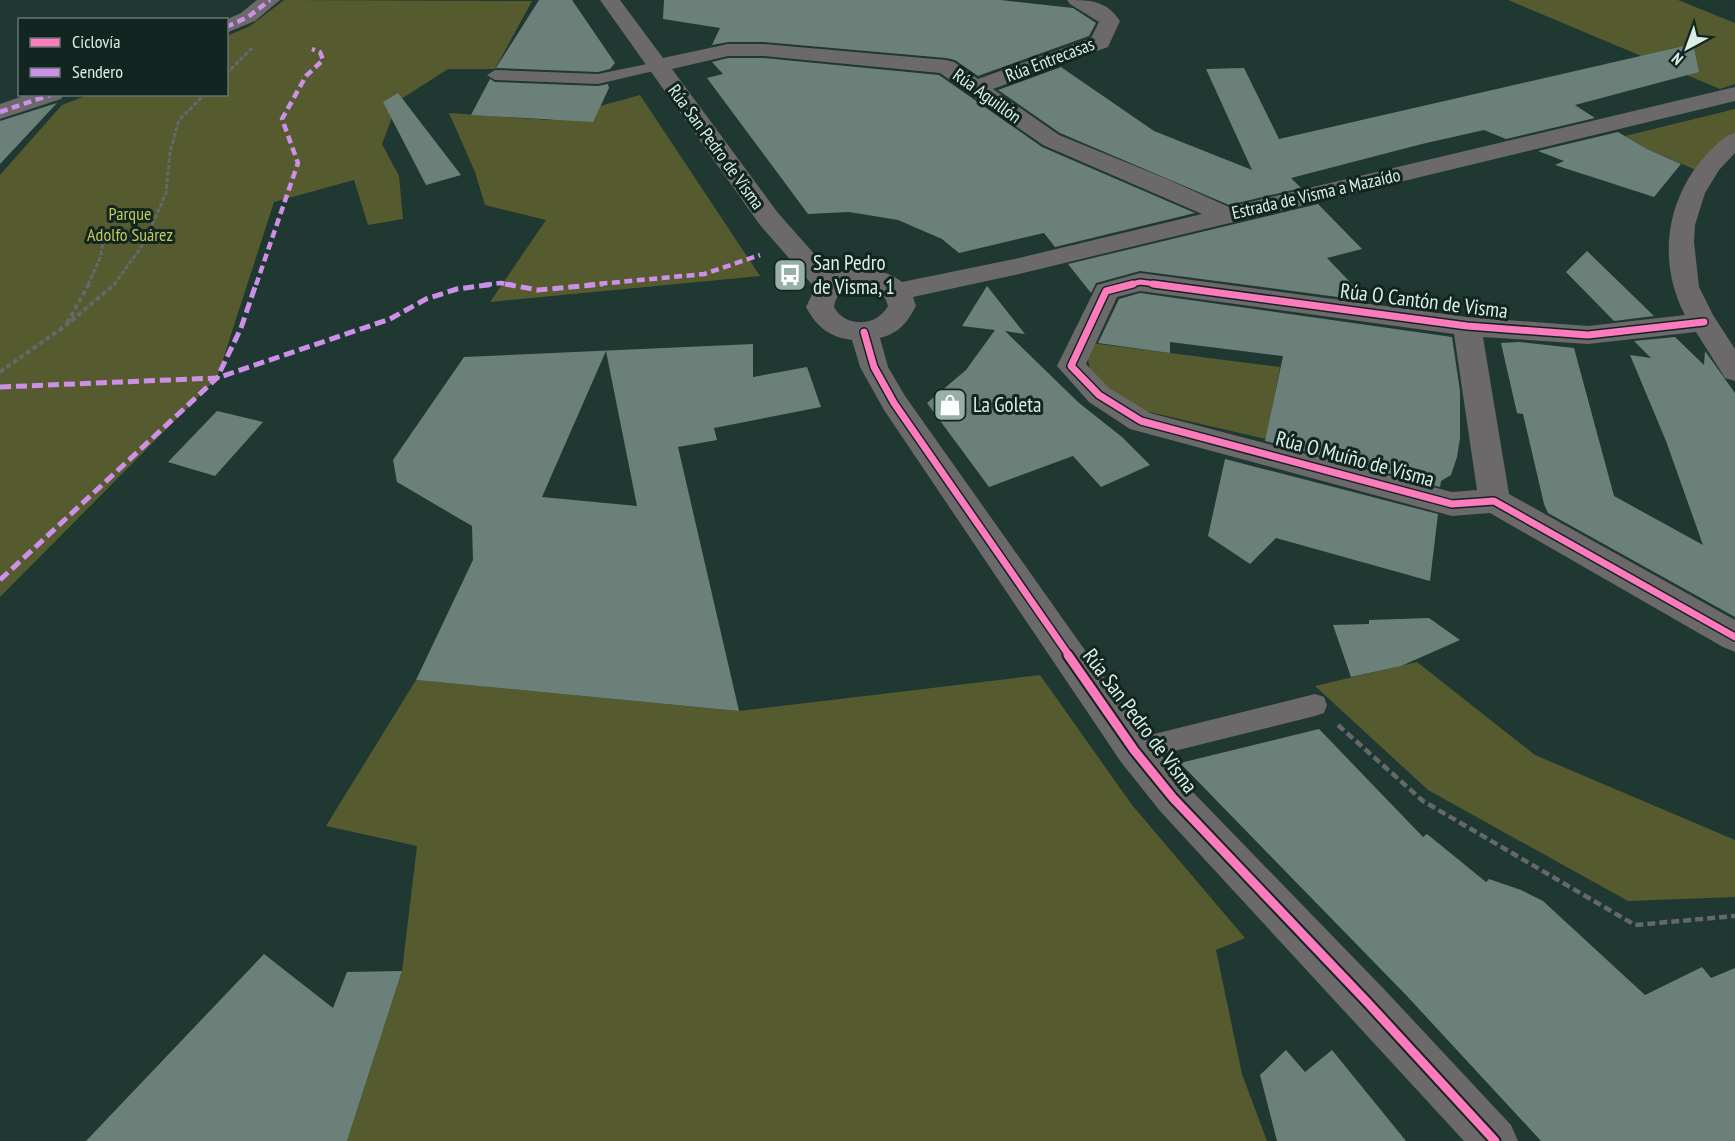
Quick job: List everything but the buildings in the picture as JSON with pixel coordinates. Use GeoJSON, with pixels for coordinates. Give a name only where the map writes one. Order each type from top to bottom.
{"type":"FeatureCollection","features":[{"type":"Feature","properties":{"kind":"street"},"geometry":{"type":"LineString","coordinates":[[228,26],[248,17],[270,0]]}},
{"type":"Feature","properties":{"kind":"street","name":"Rúa San Pedro de Visma"},"geometry":{"type":"LineString","coordinates":[[610,0],[770,219],[829,287]]}},
{"type":"Feature","properties":{"kind":"street","name":"Rúa Entrecasas"},"geometry":{"type":"LineString","coordinates":[[975,88],[1100,42],[1110,21],[1102,12],[1077,0]]}},
{"type":"Feature","properties":{"kind":"street","name":"Rúa Aguillón"},"geometry":{"type":"LineString","coordinates":[[657,66],[728,51],[764,51],[946,68],[1051,140],[1167,188],[1227,216]]}},
{"type":"Feature","properties":{"kind":"street","name":"Estrada de Visma a Mazaído"},"geometry":{"type":"LineString","coordinates":[[897,292],[1227,216],[1735,94]]}},
{"type":"Feature","properties":{"kind":"street"},"geometry":{"type":"LineString","coordinates":[[0,112],[47,96]]}},
{"type":"Feature","properties":{"kind":"street"},"geometry":{"type":"LineString","coordinates":[[1735,140],[1716,156],[1702,174],[1684,211],[1680,244],[1686,286],[1704,322],[1735,370]]}},
{"type":"Feature","properties":{"kind":"street"},"geometry":{"type":"LineString","coordinates":[[1111,243],[1140,282]]}},
{"type":"Feature","properties":{"kind":"street"},"geometry":{"type":"LineString","coordinates":[[865,277],[884,282],[897,292],[902,306],[894,320],[876,330],[864,332],[843,329],[826,320],[822,314],[820,299],[829,287],[845,279],[865,277]]}},
{"type":"Feature","properties":{"kind":"street","name":"Rúa O Cantón de Visma"},"geometry":{"type":"LineString","coordinates":[[1140,282],[1467,326],[1588,335],[1704,322]]}},
{"type":"Feature","properties":{"kind":"street","name":"Rúa O Muíño de Visma"},"geometry":{"type":"LineString","coordinates":[[1140,282],[1106,291],[1071,366],[1099,395],[1141,421],[1452,504],[1494,501]]}},
{"type":"Feature","properties":{"kind":"street"},"geometry":{"type":"LineString","coordinates":[[1467,326],[1494,501],[1735,637]]}},
{"type":"Feature","properties":{"kind":"street","name":"Rúa San Pedro de Visma"},"geometry":{"type":"LineString","coordinates":[[864,332],[874,367],[894,403],[1134,750],[1173,798],[1367,1002],[1495,1141]]}},
{"type":"Feature","properties":{"kind":"lane"},"geometry":{"type":"LineString","coordinates":[[495,75],[598,79],[657,66]]}},
{"type":"Feature","properties":{"kind":"lane"},"geometry":{"type":"LineString","coordinates":[[1134,750],[1315,705]]}},
{"type":"Feature","properties":{"kind":"path"},"geometry":{"type":"LineString","coordinates":[[0,372],[65,326],[113,287],[144,243],[166,193],[170,152],[179,120],[203,96]]}},
{"type":"Feature","properties":{"kind":"path"},"geometry":{"type":"LineString","coordinates":[[65,326],[96,271],[102,254],[105,234],[99,227]]}},
{"type":"Feature","properties":{"kind":"path"},"geometry":{"type":"LineString","coordinates":[[1315,705],[1423,801],[1635,925],[1735,916]]}},
{"type":"Feature","properties":{"kind":"green space","name":"Parque Adolfo Suárez"},"geometry":{"type":"Polygon","coordinates":[[[284,0],[532,1],[495,69],[448,69],[398,101],[382,144],[399,176],[403,219],[368,225],[354,180],[274,202],[217,378],[0,597],[0,175],[62,105],[85,96],[228,96],[228,36],[250,26],[284,0]]]}},
{"type":"Feature","properties":{"kind":"green space"},"geometry":{"type":"Polygon","coordinates":[[[1508,0],[1678,0],[1735,23],[1735,84],[1720,89],[1508,0]]]}},
{"type":"Feature","properties":{"kind":"green space"},"geometry":{"type":"Polygon","coordinates":[[[640,95],[760,276],[490,302],[546,220],[485,205],[475,172],[449,113],[549,120],[640,95]]]}},
{"type":"Feature","properties":{"kind":"green space"},"geometry":{"type":"Polygon","coordinates":[[[1735,109],[1735,135],[1696,170],[1647,149],[1625,136],[1735,109]]]}},
{"type":"Feature","properties":{"kind":"green space"},"geometry":{"type":"Polygon","coordinates":[[[1091,343],[1280,367],[1266,439],[1136,409],[1111,394],[1090,369],[1087,355],[1091,343]]]}},
{"type":"Feature","properties":{"kind":"green space"},"geometry":{"type":"Polygon","coordinates":[[[1417,662],[1535,755],[1735,840],[1735,897],[1628,901],[1428,790],[1315,686],[1417,662]]]}},
{"type":"Feature","properties":{"kind":"green space"},"geometry":{"type":"Polygon","coordinates":[[[1040,675],[1132,805],[1245,938],[1216,950],[1242,1074],[1267,1141],[347,1141],[402,971],[417,846],[326,826],[416,680],[739,711],[1040,675]]]}},
{"type":"Feature","properties":{"kind":"marked path"},"geometry":{"type":"LineString","coordinates":[[228,26],[248,17],[270,0]]}},
{"type":"Feature","properties":{"kind":"marked path"},"geometry":{"type":"LineString","coordinates":[[0,580],[217,378],[241,328],[298,163],[282,119],[306,76],[323,60],[320,52],[312,49]]}},
{"type":"Feature","properties":{"kind":"marked path"},"geometry":{"type":"LineString","coordinates":[[0,112],[47,96]]}},
{"type":"Feature","properties":{"kind":"marked path"},"geometry":{"type":"LineString","coordinates":[[0,387],[217,378],[390,319],[426,299],[457,289],[501,283],[538,290],[704,274],[760,255]]}},
{"type":"Feature","properties":{"kind":"cycle path"},"geometry":{"type":"LineString","coordinates":[[1704,322],[1588,335],[1467,326],[1140,282],[1106,291],[1071,366],[1099,395],[1141,421],[1452,504],[1494,501],[1735,637]]}},
{"type":"Feature","properties":{"kind":"cycle path"},"geometry":{"type":"LineString","coordinates":[[864,332],[874,367],[894,403],[1134,750],[1173,798],[1367,1002],[1495,1141]]}},
{"type":"Feature","properties":{"kind":"place","name":"San Pedro de Visma, 1"},"geometry":{"type":"Point","coordinates":[790,275]}},
{"type":"Feature","properties":{"kind":"place","name":"La Goleta"},"geometry":{"type":"Point","coordinates":[950,405]}}]}
